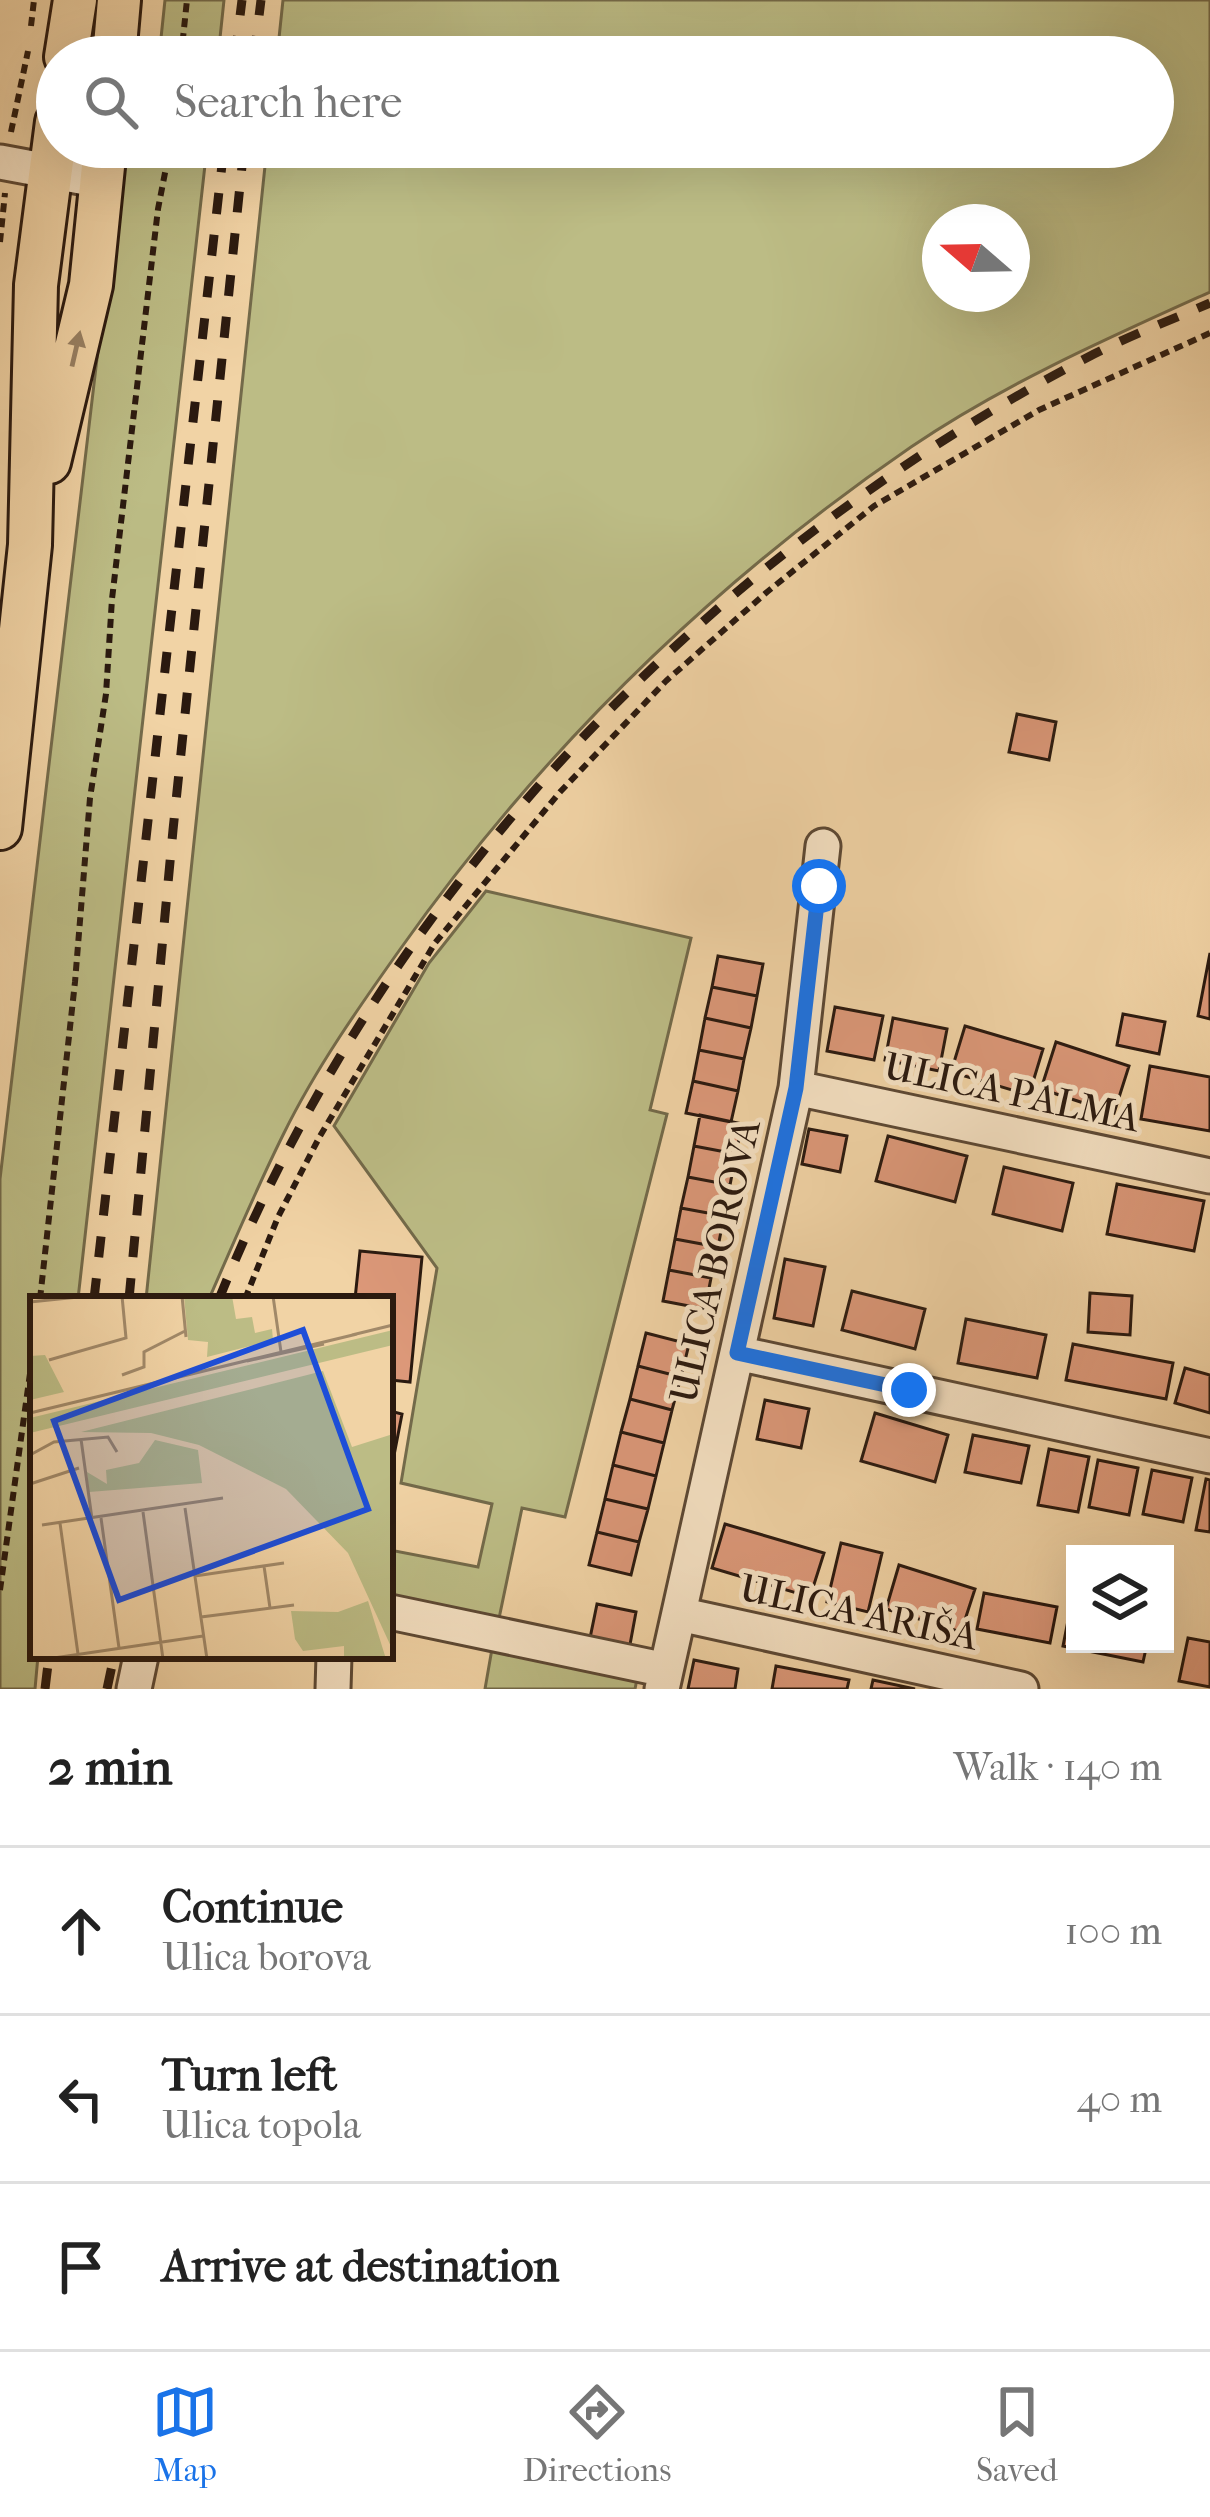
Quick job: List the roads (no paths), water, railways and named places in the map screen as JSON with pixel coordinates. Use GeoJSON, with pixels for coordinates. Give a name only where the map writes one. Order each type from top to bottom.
{"type":"FeatureCollection","features":[{"type":"Feature","properties":{"kind":"main road"},"geometry":{"type":"LineString","coordinates":[[69,36],[75,0]]}},
{"type":"Feature","properties":{"kind":"main road"},"geometry":{"type":"LineString","coordinates":[[116,36],[119,0]]}},
{"type":"Feature","properties":{"kind":"main road"},"geometry":{"type":"LineString","coordinates":[[0,828],[30,545],[36,285],[51,168]]}},
{"type":"Feature","properties":{"kind":"main road"},"geometry":{"type":"LineString","coordinates":[[30,545],[91,285],[104,168]]}},
{"type":"Feature","properties":{"kind":"street"},"geometry":{"type":"LineString","coordinates":[[2,178],[77,168]]}},
{"type":"Feature","properties":{"kind":"street","name":"ULICA BOROVA"},"geometry":{"type":"LineString","coordinates":[[664,1680],[796,1088],[823,846]]}},
{"type":"Feature","properties":{"kind":"street","name":"ULICA PALMA"},"geometry":{"type":"LineString","coordinates":[[796,1088],[1210,1176]]}},
{"type":"Feature","properties":{"kind":"street"},"geometry":{"type":"LineString","coordinates":[[737,1353],[1210,1456]]}},
{"type":"Feature","properties":{"kind":"street"},"geometry":{"type":"LineString","coordinates":[[393,1613],[664,1680]]}},
{"type":"Feature","properties":{"kind":"street","name":"ULICA ARIŠA"},"geometry":{"type":"LineString","coordinates":[[679,1614],[1022,1689]]}},
{"type":"Feature","properties":{"kind":"street"},"geometry":{"type":"LineString","coordinates":[[134,1689],[140,1659]]}},
{"type":"Feature","properties":{"kind":"street"},"geometry":{"type":"LineString","coordinates":[[333,1689],[334,1659]]}},
{"type":"Feature","properties":{"kind":"railway"},"geometry":{"type":"LineString","coordinates":[[238,36],[242,0]]}},
{"type":"Feature","properties":{"kind":"railway"},"geometry":{"type":"LineString","coordinates":[[257,36],[261,0]]}},
{"type":"Feature","properties":{"kind":"railway"},"geometry":{"type":"LineString","coordinates":[[94,1296],[222,168]]}},
{"type":"Feature","properties":{"kind":"railway"},"geometry":{"type":"LineString","coordinates":[[129,1296],[242,168]]}},
{"type":"Feature","properties":{"kind":"railway"},"geometry":{"type":"LineString","coordinates":[[220,1296],[288,1149],[370,1007],[466,874],[572,749],[689,634],[816,529],[951,436],[1094,354],[1210,303]]}},
{"type":"Feature","properties":{"kind":"railway"},"geometry":{"type":"LineString","coordinates":[[45,1689],[49,1659]]}},
{"type":"Feature","properties":{"kind":"railway"},"geometry":{"type":"LineString","coordinates":[[107,1689],[113,1659]]}}]}
